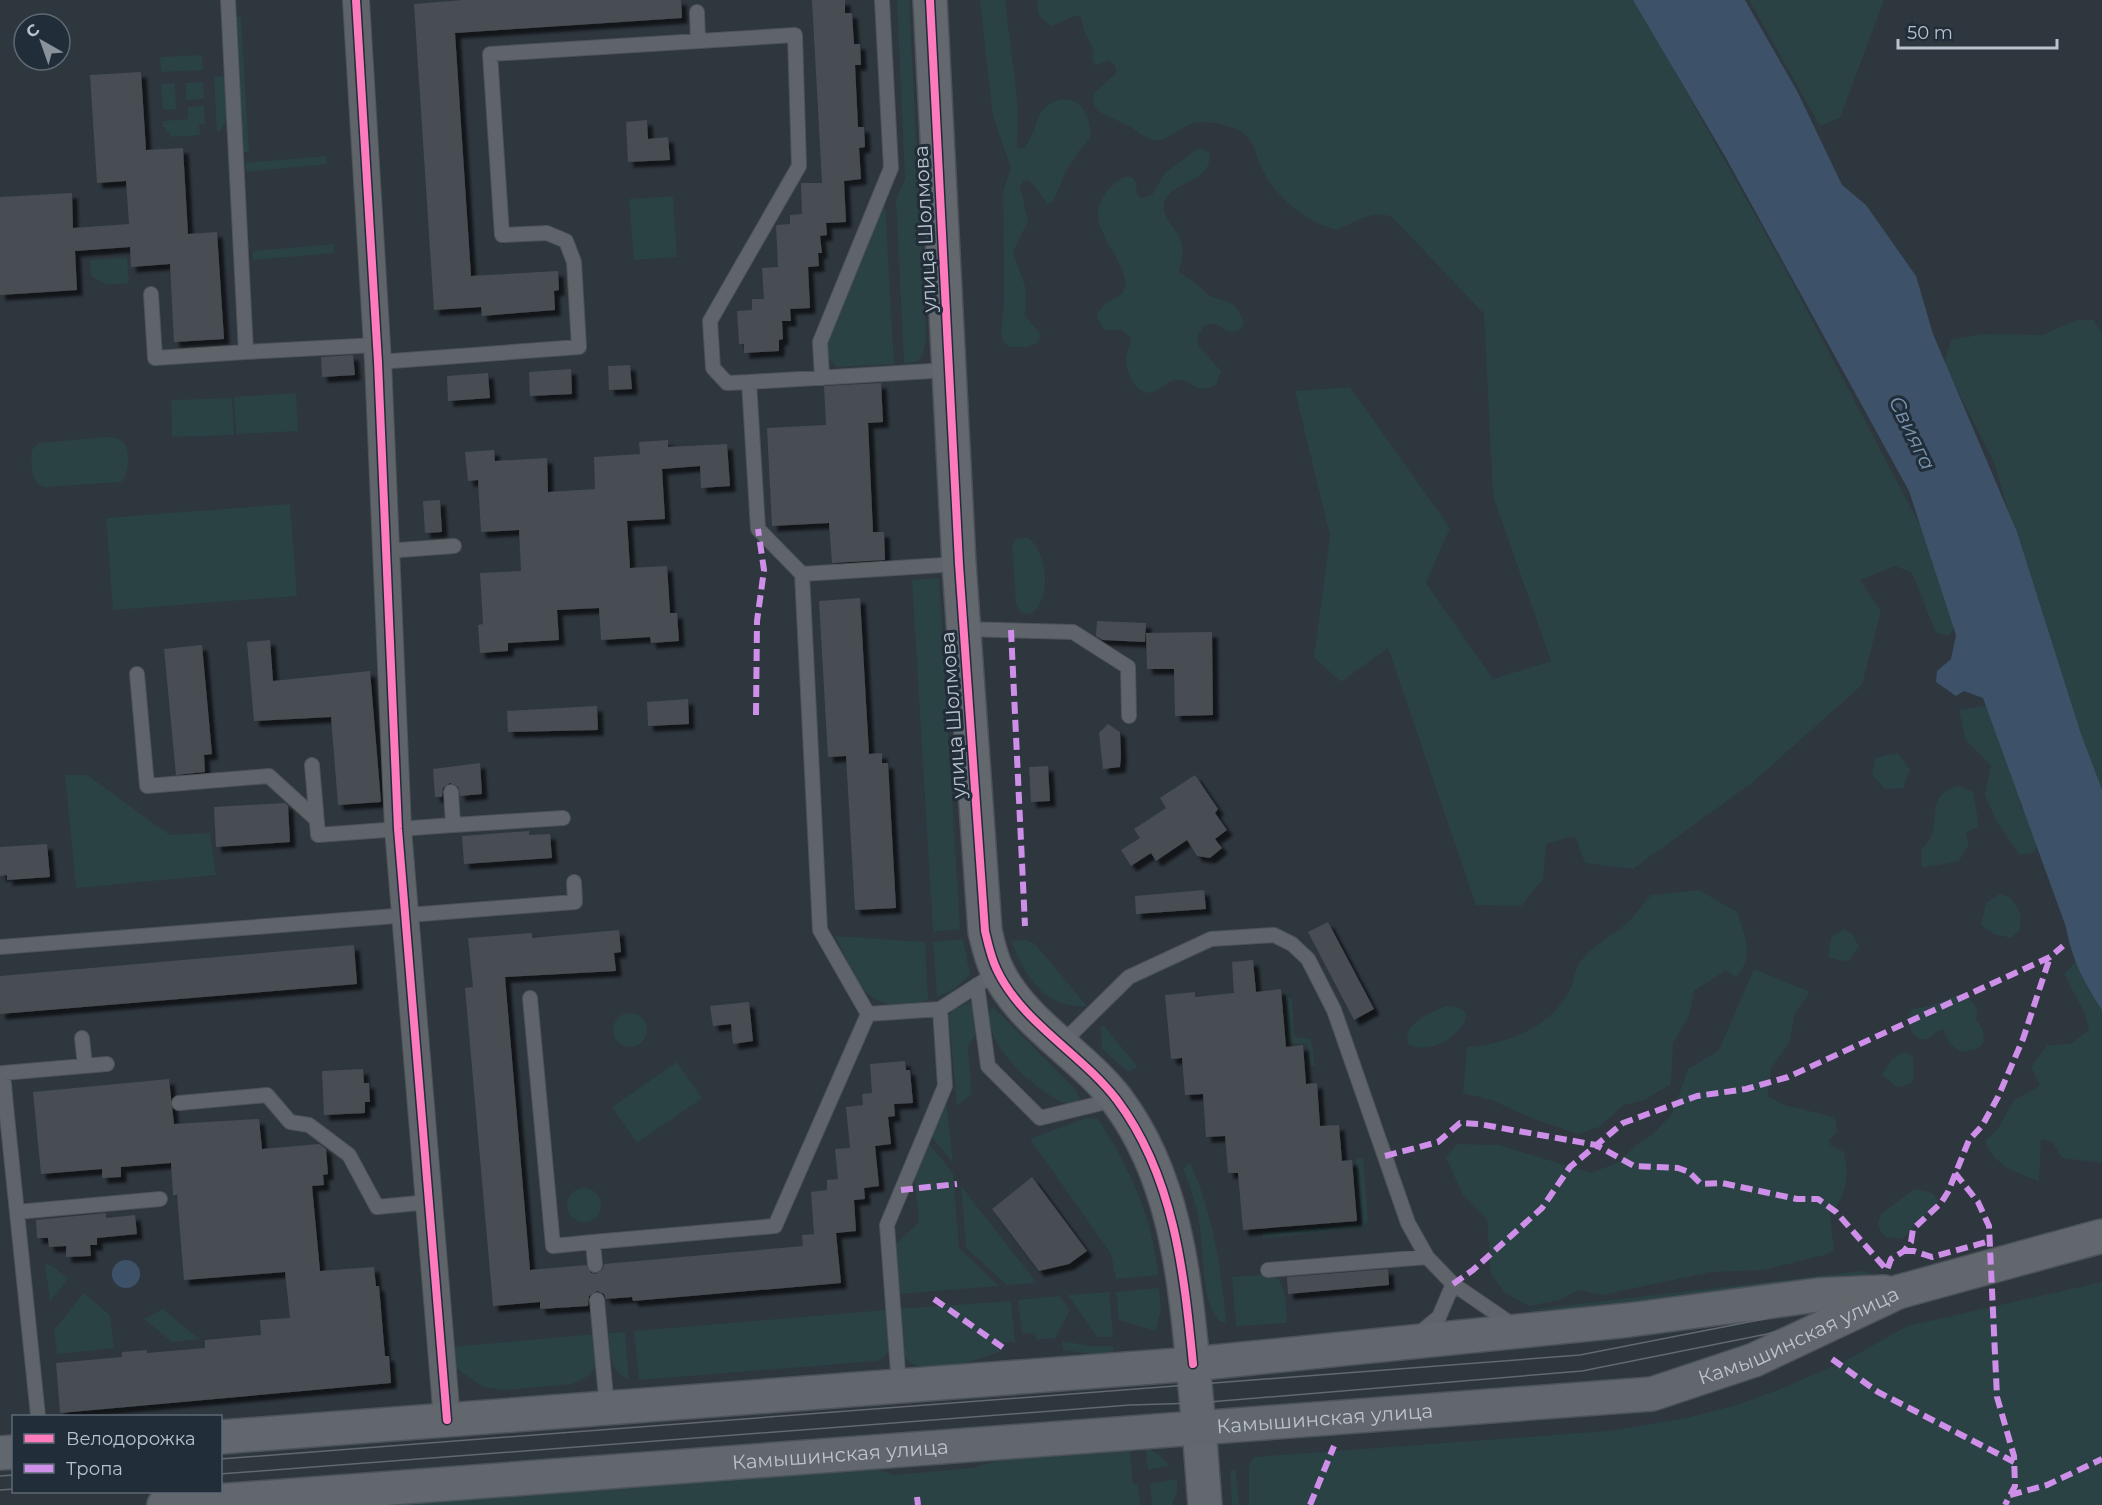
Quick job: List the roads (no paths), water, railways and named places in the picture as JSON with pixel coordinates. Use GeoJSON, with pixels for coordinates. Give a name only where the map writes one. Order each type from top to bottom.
{"type":"FeatureCollection","features":[{"type":"Feature","properties":{"kind":"main road"},"geometry":{"type":"LineString","coordinates":[[1898,1292],[2102,1236]]}},
{"type":"Feature","properties":{"kind":"main road","name":"Камышинская улица"},"geometry":{"type":"LineString","coordinates":[[222,1437],[1193,1364],[1407,1344],[1818,1295],[1898,1292]]}},
{"type":"Feature","properties":{"kind":"main road","name":"Камышинская улица"},"geometry":{"type":"LineString","coordinates":[[164,1505],[1652,1394],[1754,1360],[1898,1292]]}},
{"type":"Feature","properties":{"kind":"main road","name":"улица Шолмова"},"geometry":{"type":"LineString","coordinates":[[1193,1364],[1198,1428]]}},
{"type":"Feature","properties":{"kind":"street"},"geometry":{"type":"LineString","coordinates":[[356,0],[377,354],[398,829],[447,1420]]}},
{"type":"Feature","properties":{"kind":"street","name":"улица Шолмова"},"geometry":{"type":"LineString","coordinates":[[930,0],[959,564],[987,978],[1062,1043],[1116,1099],[1137,1131],[1157,1172],[1174,1228],[1184,1277],[1193,1364]]}},
{"type":"Feature","properties":{"kind":"street","name":"улица Шолмова"},"geometry":{"type":"LineString","coordinates":[[1198,1428],[1205,1505]]}},
{"type":"Feature","properties":{"kind":"lane"},"geometry":{"type":"LineString","coordinates":[[228,0],[246,352]]}},
{"type":"Feature","properties":{"kind":"lane"},"geometry":{"type":"LineString","coordinates":[[822,378],[820,342],[891,168],[882,0]]}},
{"type":"Feature","properties":{"kind":"lane"},"geometry":{"type":"LineString","coordinates":[[696,12],[698,41]]}},
{"type":"Feature","properties":{"kind":"lane"},"geometry":{"type":"LineString","coordinates":[[151,294],[155,358],[246,352],[377,354],[579,347],[574,262],[566,241],[547,233],[502,235],[490,54],[795,35],[799,166],[710,321],[713,368],[727,383],[948,370]]}},
{"type":"Feature","properties":{"kind":"lane"},"geometry":{"type":"LineString","coordinates":[[750,382],[758,529],[802,574],[820,930],[868,1014]]}},
{"type":"Feature","properties":{"kind":"lane"},"geometry":{"type":"LineString","coordinates":[[386,551],[454,546]]}},
{"type":"Feature","properties":{"kind":"lane"},"geometry":{"type":"LineString","coordinates":[[802,574],[959,564]]}},
{"type":"Feature","properties":{"kind":"lane"},"geometry":{"type":"LineString","coordinates":[[963,629],[1073,632],[1128,667],[1129,716]]}},
{"type":"Feature","properties":{"kind":"lane"},"geometry":{"type":"LineString","coordinates":[[137,674],[147,786],[269,776],[316,819]]}},
{"type":"Feature","properties":{"kind":"lane"},"geometry":{"type":"LineString","coordinates":[[312,765],[318,835],[563,818]]}},
{"type":"Feature","properties":{"kind":"lane"},"geometry":{"type":"LineString","coordinates":[[450,792],[453,825]]}},
{"type":"Feature","properties":{"kind":"lane"},"geometry":{"type":"LineString","coordinates":[[0,947],[575,902],[574,882]]}},
{"type":"Feature","properties":{"kind":"lane"},"geometry":{"type":"LineString","coordinates":[[1062,1043],[1129,977],[1211,939],[1274,935],[1292,944],[1308,959],[1334,1010],[1408,1223],[1427,1257],[1453,1284],[1491,1312],[1523,1331]]}},
{"type":"Feature","properties":{"kind":"lane"},"geometry":{"type":"LineString","coordinates":[[868,1014],[940,1009],[987,978]]}},
{"type":"Feature","properties":{"kind":"lane"},"geometry":{"type":"LineString","coordinates":[[987,978],[988,1066],[1040,1118],[1116,1099]]}},
{"type":"Feature","properties":{"kind":"lane"},"geometry":{"type":"LineString","coordinates":[[530,998],[553,1246],[775,1226],[868,1014]]}},
{"type":"Feature","properties":{"kind":"lane"},"geometry":{"type":"LineString","coordinates":[[899,1386],[887,1225],[945,1086],[940,1009]]}},
{"type":"Feature","properties":{"kind":"lane"},"geometry":{"type":"LineString","coordinates":[[82,1038],[85,1065]]}},
{"type":"Feature","properties":{"kind":"lane"},"geometry":{"type":"LineString","coordinates":[[38,1415],[15,1194],[3,1107],[3,1073],[107,1064]]}},
{"type":"Feature","properties":{"kind":"lane"},"geometry":{"type":"LineString","coordinates":[[179,1103],[267,1095],[290,1122],[309,1125],[349,1155],[377,1207],[429,1203]]}},
{"type":"Feature","properties":{"kind":"lane"},"geometry":{"type":"LineString","coordinates":[[0,1195],[15,1194]]}},
{"type":"Feature","properties":{"kind":"lane"},"geometry":{"type":"LineString","coordinates":[[17,1212],[160,1199]]}},
{"type":"Feature","properties":{"kind":"lane"},"geometry":{"type":"LineString","coordinates":[[593,1242],[595,1264]]}},
{"type":"Feature","properties":{"kind":"lane"},"geometry":{"type":"LineString","coordinates":[[1268,1270],[1427,1257]]}},
{"type":"Feature","properties":{"kind":"lane"},"geometry":{"type":"LineString","coordinates":[[1407,1344],[1439,1317],[1453,1284]]}},
{"type":"Feature","properties":{"kind":"lane"},"geometry":{"type":"LineString","coordinates":[[597,1300],[607,1408]]}},
{"type":"Feature","properties":{"kind":"water","name":"Свияга"},"geometry":{"type":"Polygon","coordinates":[[[1633,0],[1745,0],[1797,91],[1842,185],[1866,205],[1916,276],[1933,334],[2017,532],[2080,731],[2102,790],[2102,1010],[2075,960],[2066,927],[1983,698],[1964,691],[1956,696],[1936,682],[1937,671],[1951,659],[1956,635],[1909,491],[1726,158],[1633,0]]]}},
{"type":"Feature","properties":{"kind":"water"},"geometry":{"type":"Polygon","coordinates":[[[126,1260],[136,1264],[140,1274],[136,1284],[126,1288],[116,1284],[112,1274],[116,1264],[126,1260]]]}},
{"type":"Feature","properties":{"kind":"tram line"},"geometry":{"type":"LineString","coordinates":[[222,1459],[1580,1355],[1764,1319],[2102,1229]]}},
{"type":"Feature","properties":{"kind":"tram line"},"geometry":{"type":"LineString","coordinates":[[222,1474],[1130,1405],[1197,1403],[1582,1371],[1767,1334],[2102,1243]]}},
{"type":"Feature","properties":{"kind":"tram line"},"geometry":{"type":"LineString","coordinates":[[0,1476],[12,1475]]}},
{"type":"Feature","properties":{"kind":"tram line"},"geometry":{"type":"LineString","coordinates":[[0,1490],[12,1489]]}}]}
